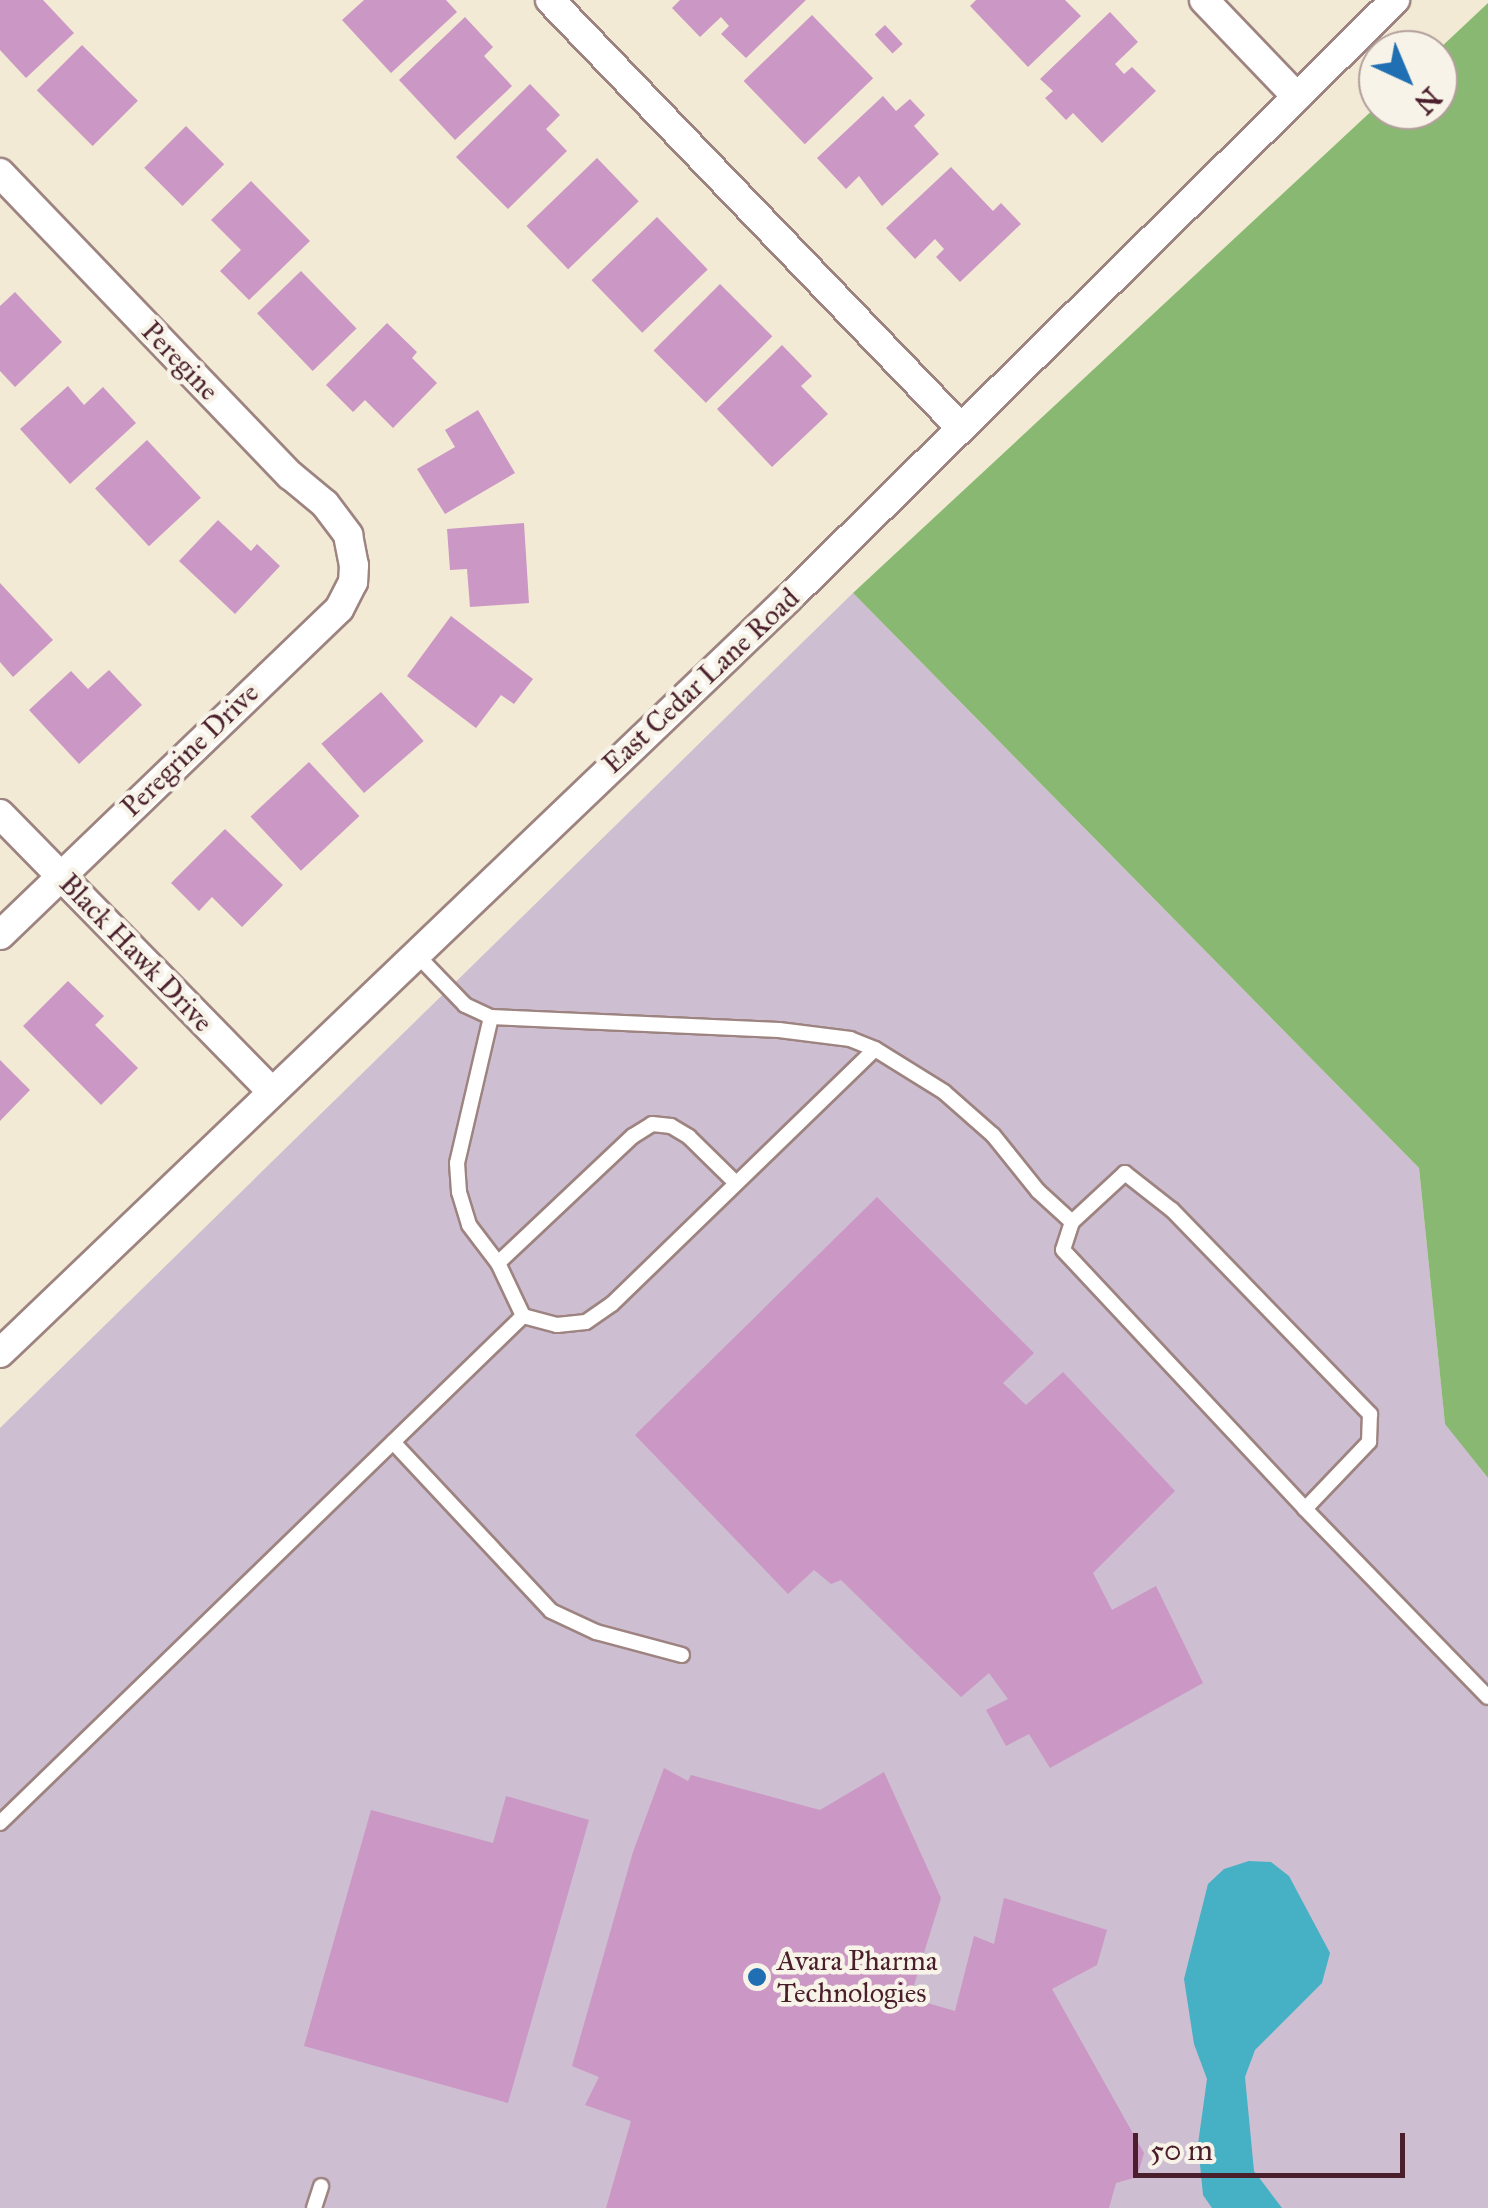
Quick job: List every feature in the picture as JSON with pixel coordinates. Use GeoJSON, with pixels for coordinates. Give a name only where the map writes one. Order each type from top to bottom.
{"type":"FeatureCollection","features":[{"type":"Feature","properties":{"kind":"street"},"geometry":{"type":"LineString","coordinates":[[550,0],[962,428]]}},
{"type":"Feature","properties":{"kind":"street"},"geometry":{"type":"LineString","coordinates":[[1204,0],[1297,97]]}},
{"type":"Feature","properties":{"kind":"street","name":"East Cedar Lane Road"},"geometry":{"type":"LineString","coordinates":[[0,1353],[962,428],[1395,0]]}},
{"type":"Feature","properties":{"kind":"street","name":"Peregine"},"geometry":{"type":"LineString","coordinates":[[0,173],[290,475],[325,504],[348,534],[353,552]]}},
{"type":"Feature","properties":{"kind":"street","name":"Peregrine Drive"},"geometry":{"type":"LineString","coordinates":[[0,935],[339,609],[352,582],[353,552]]}},
{"type":"Feature","properties":{"kind":"street","name":"Black Hawk Drive"},"geometry":{"type":"LineString","coordinates":[[0,814],[271,1091]]}},
{"type":"Feature","properties":{"kind":"lane"},"geometry":{"type":"LineString","coordinates":[[415,953],[464,1005],[491,1017],[779,1030],[850,1039],[875,1049],[944,1092],[993,1136],[1038,1191],[1072,1222]]}},
{"type":"Feature","properties":{"kind":"lane"},"geometry":{"type":"LineString","coordinates":[[491,1017],[456,1163],[458,1192],[469,1224],[498,1262],[523,1316]]}},
{"type":"Feature","properties":{"kind":"lane"},"geometry":{"type":"LineString","coordinates":[[523,1316],[557,1325],[586,1322],[612,1304],[875,1049]]}},
{"type":"Feature","properties":{"kind":"lane"},"geometry":{"type":"LineString","coordinates":[[498,1262],[633,1136],[652,1124],[671,1126],[689,1137],[736,1184]]}},
{"type":"Feature","properties":{"kind":"lane"},"geometry":{"type":"LineString","coordinates":[[1305,1509],[1369,1442],[1370,1414],[1172,1210],[1125,1173],[1072,1222],[1063,1250],[1305,1509],[1488,1697]]}},
{"type":"Feature","properties":{"kind":"lane"},"geometry":{"type":"LineString","coordinates":[[0,1824],[523,1316]]}},
{"type":"Feature","properties":{"kind":"lane"},"geometry":{"type":"LineString","coordinates":[[393,1442],[551,1612],[596,1632],[682,1655]]}},
{"type":"Feature","properties":{"kind":"lane"},"geometry":{"type":"LineString","coordinates":[[314,2208],[321,2186]]}},
{"type":"Feature","properties":{"kind":"shaded area"},"geometry":{"type":"Polygon","coordinates":[[[853,593],[1419,1168],[1445,1423],[1488,1478],[1488,2208],[0,2208],[0,1428],[853,593]]]}},
{"type":"Feature","properties":{"kind":"green space"},"geometry":{"type":"Polygon","coordinates":[[[1488,3],[1488,1478],[1445,1424],[1419,1168],[853,593],[1358,124],[1358,130],[1458,130],[1458,31],[1488,3]]]}},
{"type":"Feature","properties":{"kind":"water"},"geometry":{"type":"Polygon","coordinates":[[[1249,1861],[1271,1862],[1289,1876],[1330,1953],[1322,1983],[1255,2050],[1245,2077],[1254,2171],[1282,2208],[1212,2208],[1203,2195],[1198,2144],[1207,2079],[1194,2044],[1184,1979],[1208,1884],[1224,1869],[1249,1861]]]}},
{"type":"Feature","properties":{"kind":"building"},"geometry":{"type":"Polygon","coordinates":[[[0,0],[43,0],[74,33],[26,78],[0,50],[0,0]]]}},
{"type":"Feature","properties":{"kind":"building"},"geometry":{"type":"Polygon","coordinates":[[[364,0],[446,0],[457,12],[391,73],[342,20],[364,0]]]}},
{"type":"Feature","properties":{"kind":"building"},"geometry":{"type":"Polygon","coordinates":[[[680,0],[806,0],[746,58],[721,34],[729,26],[721,17],[700,37],[672,8],[680,0]]]}},
{"type":"Feature","properties":{"kind":"building"},"geometry":{"type":"Polygon","coordinates":[[[976,0],[1065,0],[1081,16],[1028,67],[970,6],[976,0]]]}},
{"type":"Feature","properties":{"kind":"building"},"geometry":{"type":"Polygon","coordinates":[[[1110,12],[1138,42],[1115,64],[1124,74],[1132,67],[1156,91],[1102,143],[1073,113],[1066,120],[1045,98],[1053,91],[1040,79],[1110,12]]]}},
{"type":"Feature","properties":{"kind":"building"},"geometry":{"type":"Polygon","coordinates":[[[812,15],[873,78],[805,144],[744,81],[812,15]]]}},
{"type":"Feature","properties":{"kind":"building"},"geometry":{"type":"Polygon","coordinates":[[[465,17],[493,47],[484,56],[512,86],[455,140],[399,80],[465,17]]]}},
{"type":"Feature","properties":{"kind":"building"},"geometry":{"type":"Polygon","coordinates":[[[885,25],[903,44],[892,54],[875,35],[885,25]]]}},
{"type":"Feature","properties":{"kind":"building"},"geometry":{"type":"Polygon","coordinates":[[[82,45],[138,101],[93,146],[37,90],[82,45]]]}},
{"type":"Feature","properties":{"kind":"building"},"geometry":{"type":"Polygon","coordinates":[[[530,84],[560,115],[546,129],[567,151],[508,209],[456,157],[530,84]]]}},
{"type":"Feature","properties":{"kind":"building"},"geometry":{"type":"Polygon","coordinates":[[[883,96],[896,111],[910,99],[925,115],[914,126],[939,154],[882,206],[859,176],[846,189],[817,158],[883,96]]]}},
{"type":"Feature","properties":{"kind":"building"},"geometry":{"type":"Polygon","coordinates":[[[186,126],[224,164],[182,206],[144,168],[186,126]]]}},
{"type":"Feature","properties":{"kind":"building"},"geometry":{"type":"Polygon","coordinates":[[[597,158],[639,201],[568,269],[527,226],[597,158]]]}},
{"type":"Feature","properties":{"kind":"building"},"geometry":{"type":"Polygon","coordinates":[[[951,167],[993,211],[1001,203],[1021,224],[960,282],[936,257],[944,249],[935,239],[915,259],[886,228],[951,167]]]}},
{"type":"Feature","properties":{"kind":"building"},"geometry":{"type":"Polygon","coordinates":[[[251,181],[310,241],[249,300],[220,271],[241,250],[211,220],[251,181]]]}},
{"type":"Feature","properties":{"kind":"building"},"geometry":{"type":"Polygon","coordinates":[[[657,217],[708,270],[642,333],[592,280],[657,217]]]}},
{"type":"Feature","properties":{"kind":"building"},"geometry":{"type":"Polygon","coordinates":[[[301,271],[357,329],[313,371],[257,313],[301,271]]]}},
{"type":"Feature","properties":{"kind":"building"},"geometry":{"type":"Polygon","coordinates":[[[720,284],[772,336],[706,403],[654,350],[720,284]]]}},
{"type":"Feature","properties":{"kind":"building"},"geometry":{"type":"Polygon","coordinates":[[[15,292],[62,342],[15,387],[0,371],[0,306],[15,292]]]}},
{"type":"Feature","properties":{"kind":"building"},"geometry":{"type":"Polygon","coordinates":[[[387,323],[417,352],[412,358],[437,383],[393,428],[365,400],[353,412],[326,385],[387,323]]]}},
{"type":"Feature","properties":{"kind":"building"},"geometry":{"type":"Polygon","coordinates":[[[782,345],[812,376],[801,386],[828,414],[772,467],[717,409],[782,345]]]}},
{"type":"Feature","properties":{"kind":"building"},"geometry":{"type":"Polygon","coordinates":[[[68,386],[84,405],[103,387],[136,423],[70,484],[20,429],[68,386]]]}},
{"type":"Feature","properties":{"kind":"building"},"geometry":{"type":"Polygon","coordinates":[[[478,410],[515,473],[445,514],[417,469],[455,447],[445,430],[478,410]]]}},
{"type":"Feature","properties":{"kind":"building"},"geometry":{"type":"Polygon","coordinates":[[[147,440],[201,498],[149,546],[95,488],[147,440]]]}},
{"type":"Feature","properties":{"kind":"building"},"geometry":{"type":"Polygon","coordinates":[[[218,520],[251,551],[257,544],[280,566],[235,614],[179,561],[218,520]]]}},
{"type":"Feature","properties":{"kind":"building"},"geometry":{"type":"Polygon","coordinates":[[[524,523],[529,603],[470,607],[467,569],[450,570],[447,529],[524,523]]]}},
{"type":"Feature","properties":{"kind":"building"},"geometry":{"type":"Polygon","coordinates":[[[0,583],[53,640],[13,677],[0,662],[0,583]]]}},
{"type":"Feature","properties":{"kind":"building"},"geometry":{"type":"Polygon","coordinates":[[[451,616],[533,679],[514,704],[501,695],[476,728],[407,676],[451,616]]]}},
{"type":"Feature","properties":{"kind":"building"},"geometry":{"type":"Polygon","coordinates":[[[109,670],[142,705],[79,764],[29,710],[71,671],[88,689],[109,670]]]}},
{"type":"Feature","properties":{"kind":"building"},"geometry":{"type":"Polygon","coordinates":[[[381,692],[424,741],[364,793],[321,744],[381,692]]]}},
{"type":"Feature","properties":{"kind":"building"},"geometry":{"type":"Polygon","coordinates":[[[309,762],[359,816],[301,871],[250,817],[309,762]]]}},
{"type":"Feature","properties":{"kind":"building"},"geometry":{"type":"Polygon","coordinates":[[[225,829],[283,885],[242,927],[212,897],[199,911],[171,883],[225,829]]]}},
{"type":"Feature","properties":{"kind":"building"},"geometry":{"type":"Polygon","coordinates":[[[68,981],[104,1016],[95,1025],[138,1068],[101,1105],[23,1026],[68,981]]]}},
{"type":"Feature","properties":{"kind":"building"},"geometry":{"type":"Polygon","coordinates":[[[0,1060],[30,1090],[0,1121],[0,1060]]]}},
{"type":"Feature","properties":{"kind":"building"},"geometry":{"type":"Polygon","coordinates":[[[877,1197],[1034,1353],[1003,1383],[1026,1405],[1063,1372],[1175,1491],[1093,1573],[1112,1610],[1156,1586],[1203,1683],[1050,1768],[1029,1734],[1006,1746],[986,1710],[1008,1699],[989,1673],[961,1697],[841,1580],[831,1584],[814,1570],[788,1594],[635,1435],[877,1197]]]}},
{"type":"Feature","properties":{"kind":"building","name":"Avara Pharma Technologies"},"geometry":{"type":"Polygon","coordinates":[[[664,1768],[688,1781],[691,1775],[820,1810],[884,1772],[941,1898],[910,1998],[955,2011],[974,1936],[994,1944],[1004,1898],[1107,1930],[1097,1965],[1052,1989],[1144,2153],[1137,2177],[1116,2183],[1109,2208],[606,2208],[631,2121],[585,2105],[599,2077],[572,2066],[633,1852],[664,1768]]]}},
{"type":"Feature","properties":{"kind":"building"},"geometry":{"type":"Polygon","coordinates":[[[506,1796],[589,1820],[508,2103],[304,2046],[371,1810],[493,1843],[506,1796]]]}},
{"type":"Feature","properties":{"kind":"place","name":"Avara Pharma Technologies"},"geometry":{"type":"Point","coordinates":[757,1977]}}]}
